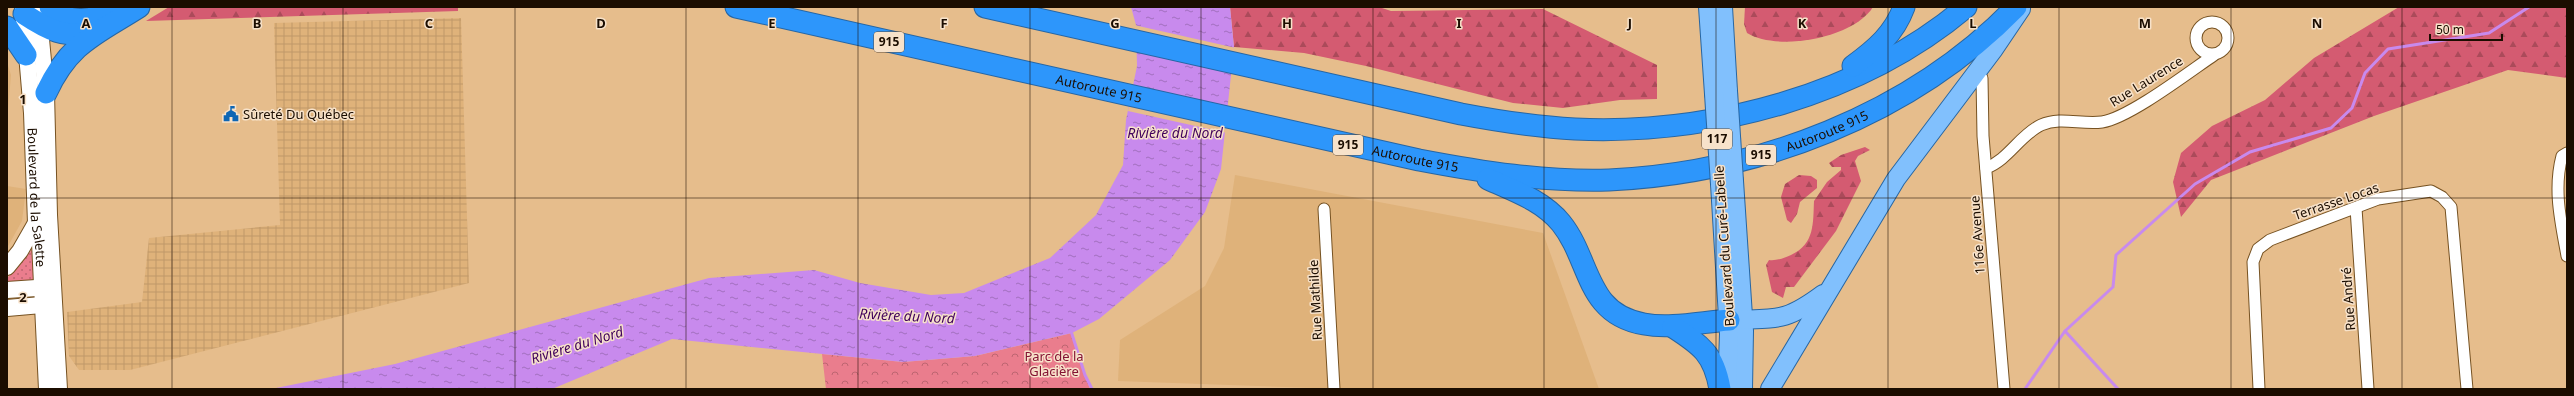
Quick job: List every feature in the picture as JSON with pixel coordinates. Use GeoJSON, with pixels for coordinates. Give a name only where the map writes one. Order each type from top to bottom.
{"type":"FeatureCollection","features":[{"type":"Feature","properties":{"kind":"highway"},"geometry":{"type":"LineString","coordinates":[[50,7],[65,17],[79,20],[97,17],[114,7]]}},
{"type":"Feature","properties":{"kind":"highway"},"geometry":{"type":"LineString","coordinates":[[46,93],[65,58],[94,34],[139,7]]}},
{"type":"Feature","properties":{"kind":"highway","name":"Autoroute 915"},"geometry":{"type":"LineString","coordinates":[[736,7],[1230,119],[1466,169],[1529,178],[1608,180],[1686,172],[1760,155],[1829,131],[1906,94],[1965,54],[2016,7]]}},
{"type":"Feature","properties":{"kind":"highway"},"geometry":{"type":"LineString","coordinates":[[986,7],[1461,114],[1518,123],[1574,129],[1635,128],[1692,123],[1744,113],[1822,89],[1866,70],[1910,47],[1966,7]]}},
{"type":"Feature","properties":{"kind":"highway"},"geometry":{"type":"LineString","coordinates":[[1822,89],[1880,46],[1893,29],[1904,7]]}},
{"type":"Feature","properties":{"kind":"highway"},"geometry":{"type":"LineString","coordinates":[[31,13],[53,32],[65,34],[94,34]]}},
{"type":"Feature","properties":{"kind":"highway"},"geometry":{"type":"LineString","coordinates":[[7,27],[26,55]]}},
{"type":"Feature","properties":{"kind":"highway"},"geometry":{"type":"LineString","coordinates":[[1466,169],[1528,197],[1555,216],[1572,241],[1593,289],[1613,312],[1637,323],[1673,327],[1688,323],[1736,320]]}},
{"type":"Feature","properties":{"kind":"highway"},"geometry":{"type":"LineString","coordinates":[[1673,327],[1695,341],[1706,352],[1715,366],[1720,389]]}},
{"type":"Feature","properties":{"kind":"main road","name":"Boulevard du Curé-Labelle"},"geometry":{"type":"LineString","coordinates":[[1708,7],[1721,93],[1736,320],[1743,389]]}},
{"type":"Feature","properties":{"kind":"main road","name":"Boulevard du Curé-Labelle"},"geometry":{"type":"LineString","coordinates":[[1721,93],[1723,7]]}},
{"type":"Feature","properties":{"kind":"main road"},"geometry":{"type":"LineString","coordinates":[[1770,389],[1896,179],[1982,71],[2022,7]]}},
{"type":"Feature","properties":{"kind":"main road"},"geometry":{"type":"LineString","coordinates":[[1736,320],[1772,319],[1791,315],[1829,289]]}},
{"type":"Feature","properties":{"kind":"main road","name":"Boulevard du Curé-Labelle"},"geometry":{"type":"LineString","coordinates":[[1727,389],[1736,320]]}},
{"type":"Feature","properties":{"kind":"street","name":"Boulevard de la Salette"},"geometry":{"type":"LineString","coordinates":[[31,13],[26,55],[32,113],[36,223],[47,288],[59,389]]}},
{"type":"Feature","properties":{"kind":"street","name":"Boulevard de la Salette"},"geometry":{"type":"LineString","coordinates":[[31,13],[46,93],[47,288]]}},
{"type":"Feature","properties":{"kind":"street","name":"Rue Laurence"},"geometry":{"type":"LineString","coordinates":[[1986,168],[1996,163],[2040,126],[2055,120],[2101,122],[2120,117],[2214,55]]}},
{"type":"Feature","properties":{"kind":"street","name":"116e Avenue"},"geometry":{"type":"LineString","coordinates":[[1982,71],[1986,168],[2004,389]]}},
{"type":"Feature","properties":{"kind":"street"},"geometry":{"type":"LineString","coordinates":[[2567,153],[2562,156],[2556,177],[2558,203],[2567,256]]}},
{"type":"Feature","properties":{"kind":"street","name":"Terrasse Locas"},"geometry":{"type":"LineString","coordinates":[[2259,389],[2254,262],[2258,250],[2270,240],[2378,199],[2431,191],[2442,197],[2451,206],[2467,389]]}},
{"type":"Feature","properties":{"kind":"street","name":"Rue André"},"geometry":{"type":"LineString","coordinates":[[2356,208],[2368,389]]}},
{"type":"Feature","properties":{"kind":"street","name":"Rue Mathilde"},"geometry":{"type":"LineString","coordinates":[[1324,209],[1334,389]]}},
{"type":"Feature","properties":{"kind":"street"},"geometry":{"type":"LineString","coordinates":[[7,267],[20,251],[36,223]]}},
{"type":"Feature","properties":{"kind":"street"},"geometry":{"type":"LineString","coordinates":[[7,290],[47,288]]}},
{"type":"Feature","properties":{"kind":"street","name":"Boulevard de la Salette"},"geometry":{"type":"LineString","coordinates":[[47,389],[49,304]]}},
{"type":"Feature","properties":{"kind":"street"},"geometry":{"type":"LineString","coordinates":[[7,308],[49,304]]}},
{"type":"Feature","properties":{"kind":"shaded area"},"geometry":{"type":"Polygon","coordinates":[[[461,18],[469,283],[130,370],[79,370],[69,356],[67,312],[142,302],[149,238],[280,225],[274,23],[461,18]]]}},
{"type":"Feature","properties":{"kind":"shaded area"},"geometry":{"type":"Polygon","coordinates":[[[7,62],[11,75],[7,122],[7,62]]]}},
{"type":"Feature","properties":{"kind":"shaded area"},"geometry":{"type":"Polygon","coordinates":[[[1235,175],[1543,233],[1599,389],[1343,389],[1118,381],[1120,340],[1205,286],[1224,248],[1235,175]]]}},
{"type":"Feature","properties":{"kind":"shaded area"},"geometry":{"type":"Polygon","coordinates":[[[7,186],[26,189],[22,221],[7,248],[7,186]]]}},
{"type":"Feature","properties":{"kind":"green space"},"geometry":{"type":"Polygon","coordinates":[[[169,7],[458,7],[458,11],[146,21],[169,7]]]}},
{"type":"Feature","properties":{"kind":"green space"},"geometry":{"type":"Polygon","coordinates":[[[1230,7],[1379,7],[1391,11],[1543,9],[1657,65],[1657,99],[1620,100],[1563,108],[1513,103],[1366,66],[1304,53],[1234,47],[1230,7]]]}},
{"type":"Feature","properties":{"kind":"green space"},"geometry":{"type":"Polygon","coordinates":[[[1745,7],[1873,7],[1863,18],[1850,27],[1833,34],[1814,39],[1777,41],[1761,39],[1747,33],[1744,24],[1745,7]]]}},
{"type":"Feature","properties":{"kind":"green space"},"geometry":{"type":"Polygon","coordinates":[[[2399,7],[2567,7],[2567,78],[2508,70],[2374,116],[2211,180],[2181,217],[2173,182],[2181,153],[2212,126],[2265,100],[2314,58],[2399,7]]]}},
{"type":"Feature","properties":{"kind":"green space"},"geometry":{"type":"Polygon","coordinates":[[[1865,147],[1870,150],[1858,156],[1855,161],[1861,181],[1836,231],[1794,287],[1786,287],[1783,298],[1772,292],[1766,265],[1769,260],[1775,260],[1791,255],[1805,245],[1809,239],[1813,225],[1814,201],[1827,182],[1841,170],[1841,167],[1832,167],[1829,163],[1841,155],[1865,147]]]}},
{"type":"Feature","properties":{"kind":"green space"},"geometry":{"type":"Polygon","coordinates":[[[1799,175],[1811,176],[1817,180],[1817,188],[1800,202],[1797,214],[1791,223],[1787,220],[1781,197],[1785,184],[1799,175]]]}},
{"type":"Feature","properties":{"kind":"green space"},"geometry":{"type":"Polygon","coordinates":[[[35,245],[37,281],[7,287],[7,278],[20,265],[35,245]]]}},
{"type":"Feature","properties":{"kind":"green space","name":"Parc de la Glacière"},"geometry":{"type":"Polygon","coordinates":[[[1072,333],[1090,389],[826,389],[822,354],[903,362],[975,356],[1072,333]]]}},
{"type":"Feature","properties":{"kind":"water","name":"Rivière du Nord"},"geometry":{"type":"Polygon","coordinates":[[[1131,7],[1230,7],[1234,47],[1221,169],[1205,212],[1170,260],[1099,319],[1072,333],[975,356],[903,362],[672,339],[552,389],[271,389],[395,364],[709,278],[814,270],[860,283],[931,295],[964,293],[1050,258],[1096,215],[1123,165],[1126,120],[1137,66],[1136,25],[1131,7]]]}},
{"type":"Feature","properties":{"kind":"pier"},"geometry":{"type":"Polygon","coordinates":[[[1134,25],[1236,48],[1234,70],[1135,36],[1134,25]]]}},
{"type":"Feature","properties":{"kind":"pier"},"geometry":{"type":"Polygon","coordinates":[[[1132,89],[1229,111],[1227,133],[1128,111],[1132,89]]]}},
{"type":"Feature","properties":{"kind":"waterway"},"geometry":{"type":"LineString","coordinates":[[2025,389],[2065,331],[2113,287],[2116,255],[2195,184],[2250,152],[2331,128],[2352,108],[2365,73],[2388,49],[2489,33],[2529,7]]}},
{"type":"Feature","properties":{"kind":"waterway"},"geometry":{"type":"LineString","coordinates":[[1071,331],[1085,375],[1092,389]]}},
{"type":"Feature","properties":{"kind":"waterway"},"geometry":{"type":"LineString","coordinates":[[2065,331],[2118,389]]}},
{"type":"Feature","properties":{"kind":"place","name":"Sûreté Du Québec"},"geometry":{"type":"Point","coordinates":[231,114]}}]}
